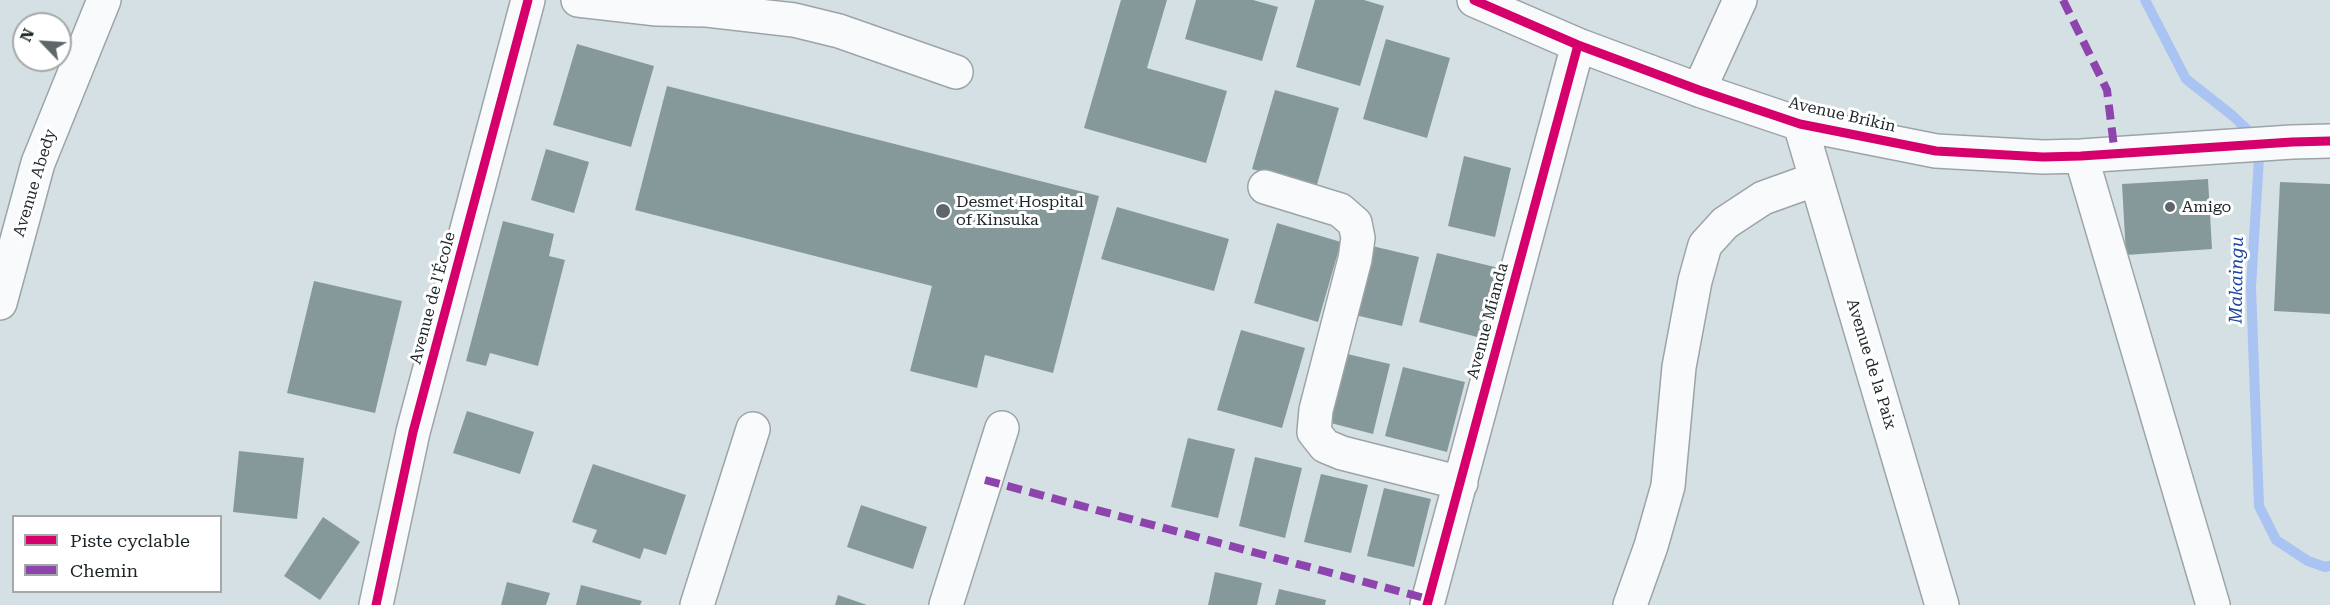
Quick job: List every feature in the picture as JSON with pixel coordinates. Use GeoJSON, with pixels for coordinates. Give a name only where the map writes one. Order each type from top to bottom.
{"type":"FeatureCollection","features":[{"type":"Feature","properties":{"kind":"street","name":"Avenue Abedy"},"geometry":{"type":"LineString","coordinates":[[0,303],[38,163],[104,0]]}},
{"type":"Feature","properties":{"kind":"street","name":"Avenue de l'École"},"geometry":{"type":"LineString","coordinates":[[376,605],[413,432],[528,0]]}},
{"type":"Feature","properties":{"kind":"street"},"geometry":{"type":"LineString","coordinates":[[578,0],[657,9],[707,10],[794,20],[839,31],[956,72]]}},
{"type":"Feature","properties":{"kind":"street","name":"Avenue Brikin"},"geometry":{"type":"LineString","coordinates":[[1474,0],[1578,45],[1699,90],[1800,124],[1935,151],[2043,157],[2330,141]]}},
{"type":"Feature","properties":{"kind":"street"},"geometry":{"type":"LineString","coordinates":[[1699,90],[1740,0]]}},
{"type":"Feature","properties":{"kind":"street","name":"Avenue Mianda"},"geometry":{"type":"LineString","coordinates":[[1427,605],[1578,45]]}},
{"type":"Feature","properties":{"kind":"street","name":"Avenue de la Paix"},"geometry":{"type":"LineString","coordinates":[[1800,124],[1942,605]]}},
{"type":"Feature","properties":{"kind":"street"},"geometry":{"type":"LineString","coordinates":[[2081,156],[2213,605]]}},
{"type":"Feature","properties":{"kind":"street"},"geometry":{"type":"LineString","coordinates":[[1630,605],[1651,546],[1668,486],[1679,367],[1695,281],[1705,245],[1725,223],[1762,198],[1816,179]]}},
{"type":"Feature","properties":{"kind":"street"},"geometry":{"type":"LineString","coordinates":[[1265,187],[1340,210],[1355,223],[1358,238],[1355,259],[1316,410],[1314,432],[1325,446],[1342,453],[1461,483]]}},
{"type":"Feature","properties":{"kind":"street"},"geometry":{"type":"LineString","coordinates":[[946,605],[1002,428]]}},
{"type":"Feature","properties":{"kind":"street"},"geometry":{"type":"LineString","coordinates":[[698,605],[753,429]]}},
{"type":"Feature","properties":{"kind":"building"},"geometry":{"type":"Polygon","coordinates":[[[1121,0],[1167,0],[1147,68],[1227,91],[1206,163],[1084,128],[1121,0]]]}},
{"type":"Feature","properties":{"kind":"building"},"geometry":{"type":"Polygon","coordinates":[[[1196,0],[1253,0],[1278,7],[1262,61],[1185,39],[1196,0]]]}},
{"type":"Feature","properties":{"kind":"building"},"geometry":{"type":"Polygon","coordinates":[[[1315,0],[1364,0],[1384,6],[1360,86],[1296,67],[1315,0]]]}},
{"type":"Feature","properties":{"kind":"building"},"geometry":{"type":"Polygon","coordinates":[[[1386,39],[1450,58],[1427,138],[1363,119],[1386,39]]]}},
{"type":"Feature","properties":{"kind":"building"},"geometry":{"type":"Polygon","coordinates":[[[577,44],[654,66],[631,147],[553,125],[577,44]]]}},
{"type":"Feature","properties":{"kind":"building"},"geometry":{"type":"Polygon","coordinates":[[[667,86],[1099,196],[1053,373],[985,355],[977,388],[910,371],[932,286],[635,210],[667,86]]]}},
{"type":"Feature","properties":{"kind":"building"},"geometry":{"type":"Polygon","coordinates":[[[1275,90],[1339,108],[1316,188],[1252,169],[1275,90]]]}},
{"type":"Feature","properties":{"kind":"building"},"geometry":{"type":"Polygon","coordinates":[[[546,149],[589,162],[574,213],[531,200],[546,149]]]}},
{"type":"Feature","properties":{"kind":"building"},"geometry":{"type":"Polygon","coordinates":[[[1464,156],[1511,168],[1495,237],[1448,226],[1464,156]]]}},
{"type":"Feature","properties":{"kind":"building"},"geometry":{"type":"Polygon","coordinates":[[[2208,179],[2212,249],[2126,255],[2122,184],[2208,179]]]}},
{"type":"Feature","properties":{"kind":"building"},"geometry":{"type":"Polygon","coordinates":[[[2280,182],[2330,184],[2330,314],[2274,311],[2280,182]]]}},
{"type":"Feature","properties":{"kind":"building"},"geometry":{"type":"Polygon","coordinates":[[[1117,207],[1229,239],[1214,291],[1101,259],[1117,207]]]}},
{"type":"Feature","properties":{"kind":"building"},"geometry":{"type":"Polygon","coordinates":[[[503,221],[554,234],[549,256],[565,260],[538,366],[490,353],[486,366],[466,361],[503,221]]]}},
{"type":"Feature","properties":{"kind":"building"},"geometry":{"type":"Polygon","coordinates":[[[1277,223],[1341,242],[1318,322],[1254,303],[1277,223]]]}},
{"type":"Feature","properties":{"kind":"building"},"geometry":{"type":"Polygon","coordinates":[[[1372,246],[1419,257],[1402,326],[1355,315],[1372,246]]]}},
{"type":"Feature","properties":{"kind":"building"},"geometry":{"type":"Polygon","coordinates":[[[1437,253],[1499,268],[1481,338],[1419,322],[1437,253]]]}},
{"type":"Feature","properties":{"kind":"building"},"geometry":{"type":"Polygon","coordinates":[[[314,281],[402,301],[375,413],[287,393],[314,281]]]}},
{"type":"Feature","properties":{"kind":"building"},"geometry":{"type":"Polygon","coordinates":[[[1241,330],[1305,348],[1282,428],[1217,410],[1241,330]]]}},
{"type":"Feature","properties":{"kind":"building"},"geometry":{"type":"Polygon","coordinates":[[[1343,353],[1390,364],[1373,434],[1327,422],[1343,353]]]}},
{"type":"Feature","properties":{"kind":"building"},"geometry":{"type":"Polygon","coordinates":[[[1403,367],[1465,382],[1447,452],[1385,436],[1403,367]]]}},
{"type":"Feature","properties":{"kind":"building"},"geometry":{"type":"Polygon","coordinates":[[[467,411],[534,432],[520,474],[453,453],[467,411]]]}},
{"type":"Feature","properties":{"kind":"building"},"geometry":{"type":"Polygon","coordinates":[[[1188,438],[1235,449],[1218,518],[1171,507],[1188,438]]]}},
{"type":"Feature","properties":{"kind":"building"},"geometry":{"type":"Polygon","coordinates":[[[239,451],[304,458],[297,519],[233,512],[239,451]]]}},
{"type":"Feature","properties":{"kind":"building"},"geometry":{"type":"Polygon","coordinates":[[[1255,457],[1302,468],[1285,538],[1239,526],[1255,457]]]}},
{"type":"Feature","properties":{"kind":"building"},"geometry":{"type":"Polygon","coordinates":[[[593,464],[686,495],[666,555],[644,548],[640,559],[592,542],[597,530],[572,522],[593,464]]]}},
{"type":"Feature","properties":{"kind":"building"},"geometry":{"type":"Polygon","coordinates":[[[1321,474],[1368,485],[1351,553],[1304,542],[1321,474]]]}},
{"type":"Feature","properties":{"kind":"building"},"geometry":{"type":"Polygon","coordinates":[[[1384,488],[1431,499],[1414,567],[1367,556],[1384,488]]]}},
{"type":"Feature","properties":{"kind":"building"},"geometry":{"type":"Polygon","coordinates":[[[861,505],[927,527],[913,569],[847,547],[861,505]]]}},
{"type":"Feature","properties":{"kind":"building"},"geometry":{"type":"Polygon","coordinates":[[[323,517],[360,542],[320,600],[284,576],[323,517]]]}},
{"type":"Feature","properties":{"kind":"building"},"geometry":{"type":"Polygon","coordinates":[[[1215,572],[1262,583],[1257,605],[1208,605],[1215,572]]]}},
{"type":"Feature","properties":{"kind":"building"},"geometry":{"type":"Polygon","coordinates":[[[507,582],[550,593],[546,605],[501,605],[507,582]]]}},
{"type":"Feature","properties":{"kind":"building"},"geometry":{"type":"Polygon","coordinates":[[[581,585],[642,601],[640,605],[576,605],[581,585]]]}},
{"type":"Feature","properties":{"kind":"building"},"geometry":{"type":"Polygon","coordinates":[[[1279,589],[1326,600],[1325,605],[1275,605],[1279,589]]]}},
{"type":"Feature","properties":{"kind":"building"},"geometry":{"type":"Polygon","coordinates":[[[838,595],[867,605],[835,605],[838,595]]]}},
{"type":"Feature","properties":{"kind":"waterway","name":"Makaingu"},"geometry":{"type":"LineString","coordinates":[[2145,0],[2186,79],[2233,116],[2260,142],[2251,287],[2259,506],[2276,540],[2308,561],[2325,567],[2330,566]]}},
{"type":"Feature","properties":{"kind":"marked path"},"geometry":{"type":"LineString","coordinates":[[2063,0],[2107,90],[2115,155]]}},
{"type":"Feature","properties":{"kind":"marked path"},"geometry":{"type":"LineString","coordinates":[[985,480],[1428,599]]}},
{"type":"Feature","properties":{"kind":"cycle path"},"geometry":{"type":"LineString","coordinates":[[376,605],[413,432],[528,0]]}},
{"type":"Feature","properties":{"kind":"cycle path"},"geometry":{"type":"LineString","coordinates":[[1474,0],[1578,45],[1699,90],[1800,124],[1936,151],[2043,157],[2330,141]]}},
{"type":"Feature","properties":{"kind":"cycle path"},"geometry":{"type":"LineString","coordinates":[[1427,605],[1578,45]]}},
{"type":"Feature","properties":{"kind":"place","name":"Amigo"},"geometry":{"type":"Point","coordinates":[2170,207]}},
{"type":"Feature","properties":{"kind":"place","name":"Desmet Hospital of Kinsuka"},"geometry":{"type":"Point","coordinates":[943,211]}}]}
